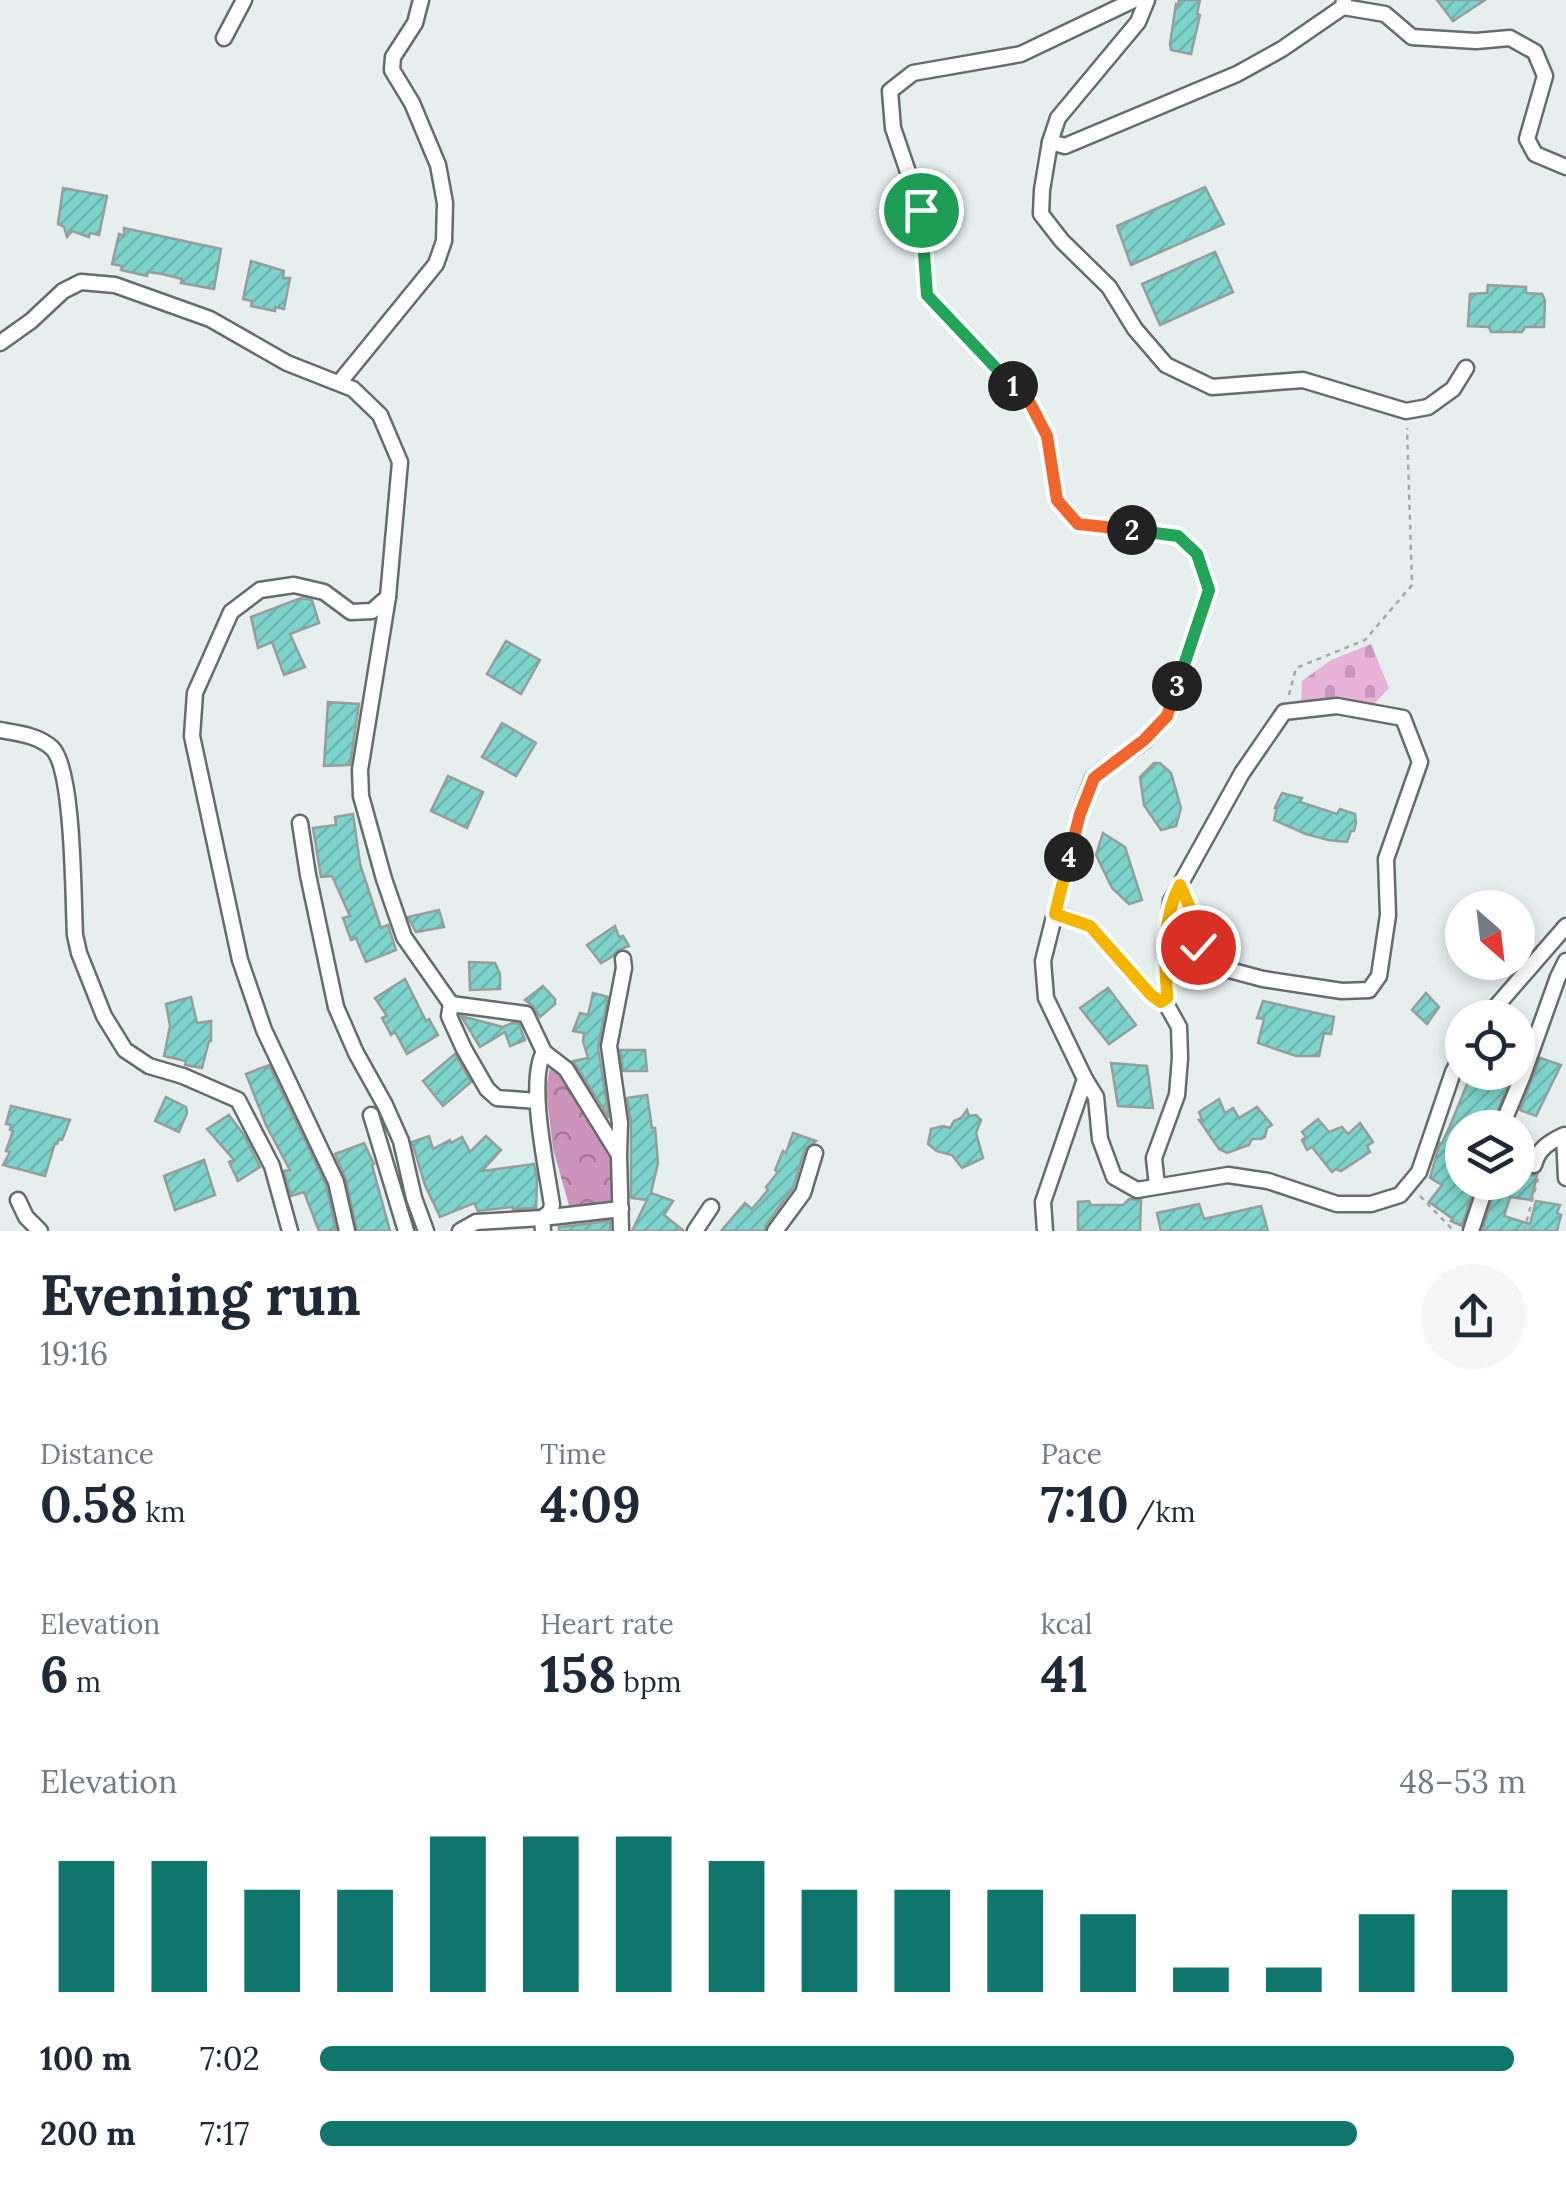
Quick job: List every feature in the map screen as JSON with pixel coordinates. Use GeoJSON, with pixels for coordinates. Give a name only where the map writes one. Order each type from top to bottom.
{"type":"FeatureCollection","features":[{"type":"Feature","properties":{"kind":"street"},"geometry":{"type":"LineString","coordinates":[[224,38],[244,0]]}},
{"type":"Feature","properties":{"kind":"street"},"geometry":{"type":"LineString","coordinates":[[339,383],[436,264],[444,241],[445,203],[438,165],[412,104],[392,70],[393,58],[416,23],[421,0]]}},
{"type":"Feature","properties":{"kind":"street"},"geometry":{"type":"LineString","coordinates":[[1134,0],[1021,54],[913,73],[890,91],[893,128],[921,210],[927,295],[1030,403],[1047,436],[1057,500],[1078,524],[1178,536],[1197,554],[1209,590],[1167,716],[1144,740],[1094,778],[1080,814],[1044,961],[1046,998],[1096,1097],[1100,1139],[1114,1177],[1137,1190],[1228,1175],[1268,1181],[1337,1204],[1371,1204],[1400,1195],[1419,1172],[1447,1090]]}},
{"type":"Feature","properties":{"kind":"street"},"geometry":{"type":"LineString","coordinates":[[1146,0],[1138,22],[1058,118],[1050,142],[1042,214],[1062,241],[1109,288],[1134,329],[1166,366],[1212,387],[1303,380],[1406,411],[1428,407],[1452,389],[1466,368]]}},
{"type":"Feature","properties":{"kind":"street"},"geometry":{"type":"LineString","coordinates":[[1050,142],[1065,146],[1237,74],[1282,50],[1344,4],[1384,14],[1412,37],[1476,41],[1510,38],[1534,52],[1545,76],[1527,139],[1535,154],[1566,167]]}},
{"type":"Feature","properties":{"kind":"street"},"geometry":{"type":"LineString","coordinates":[[0,344],[62,290],[81,282],[115,285],[210,319],[287,364],[354,388],[380,415],[400,462],[388,597],[360,770],[361,796],[404,936],[451,1004],[449,1016],[487,1089],[497,1098],[537,1102]]}},
{"type":"Feature","properties":{"kind":"street"},"geometry":{"type":"LineString","coordinates":[[347,1231],[336,1182],[264,1030],[240,960],[192,736],[195,694],[230,612],[260,590],[294,585],[324,592],[351,612],[372,611],[388,597]]}},
{"type":"Feature","properties":{"kind":"street"},"geometry":{"type":"LineString","coordinates":[[1055,914],[1090,926],[1161,1002],[1167,998],[1165,952],[1171,901],[1242,773],[1284,712],[1337,706],[1403,718],[1420,762],[1386,859],[1388,915],[1379,976],[1369,990],[1342,991],[1263,979],[1214,966],[1198,947],[1190,908],[1180,885]]}},
{"type":"Feature","properties":{"kind":"street"},"geometry":{"type":"LineString","coordinates":[[0,730],[34,737],[58,754],[67,788],[75,935],[104,1016],[125,1050],[149,1066],[238,1100],[272,1166],[290,1231]]}},
{"type":"Feature","properties":{"kind":"street"},"geometry":{"type":"LineString","coordinates":[[300,824],[336,1007],[401,1141],[426,1231]]}},
{"type":"Feature","properties":{"kind":"street"},"geometry":{"type":"LineString","coordinates":[[1502,1000],[1566,926]]}},
{"type":"Feature","properties":{"kind":"street"},"geometry":{"type":"LineString","coordinates":[[621,1231],[620,1123],[610,1046],[624,968],[622,959]]}},
{"type":"Feature","properties":{"kind":"street"},"geometry":{"type":"LineString","coordinates":[[1508,1110],[1566,962]]}},
{"type":"Feature","properties":{"kind":"street"},"geometry":{"type":"LineString","coordinates":[[1156,1186],[1154,1158],[1177,1095],[1180,1058],[1178,1026],[1164,1000]]}},
{"type":"Feature","properties":{"kind":"street"},"geometry":{"type":"LineString","coordinates":[[451,1004],[526,1014],[544,1052],[566,1069],[619,1154]]}},
{"type":"Feature","properties":{"kind":"street"},"geometry":{"type":"LineString","coordinates":[[542,1225],[552,1205],[537,1102],[539,1060],[544,1052]]}},
{"type":"Feature","properties":{"kind":"street"},"geometry":{"type":"LineString","coordinates":[[1045,1231],[1043,1202],[1085,1079]]}},
{"type":"Feature","properties":{"kind":"street"},"geometry":{"type":"LineString","coordinates":[[370,1115],[406,1231]]}},
{"type":"Feature","properties":{"kind":"street"},"geometry":{"type":"LineString","coordinates":[[1535,1161],[1550,1141],[1564,1135],[1566,1178]]}},
{"type":"Feature","properties":{"kind":"street"},"geometry":{"type":"LineString","coordinates":[[775,1231],[803,1193],[815,1153]]}},
{"type":"Feature","properties":{"kind":"street"},"geometry":{"type":"LineString","coordinates":[[18,1200],[26,1217],[40,1231]]}},
{"type":"Feature","properties":{"kind":"street"},"geometry":{"type":"LineString","coordinates":[[1471,1231],[1481,1200]]}},
{"type":"Feature","properties":{"kind":"street"},"geometry":{"type":"LineString","coordinates":[[695,1231],[711,1207]]}},
{"type":"Feature","properties":{"kind":"street"},"geometry":{"type":"LineString","coordinates":[[460,1231],[476,1222],[542,1225],[621,1209]]}},
{"type":"Feature","properties":{"kind":"path"},"geometry":{"type":"LineString","coordinates":[[1284,712],[1296,668],[1364,640],[1412,586],[1406,411]]}},
{"type":"Feature","properties":{"kind":"path"},"geometry":{"type":"LineString","coordinates":[[1409,1184],[1454,1231]]}},
{"type":"Feature","properties":{"kind":"path"},"geometry":{"type":"LineString","coordinates":[[1524,1231],[1532,1200]]}},
{"type":"Feature","properties":{"kind":"green space"},"geometry":{"type":"Polygon","coordinates":[[[1371,644],[1389,688],[1375,703],[1301,703],[1302,681],[1331,660],[1371,644]]]}},
{"type":"Feature","properties":{"kind":"green space"},"geometry":{"type":"Polygon","coordinates":[[[551,1062],[614,1164],[613,1205],[570,1209],[553,1149],[546,1089],[551,1062]]]}},
{"type":"Feature","properties":{"kind":"building"},"geometry":{"type":"Polygon","coordinates":[[[1179,0],[1200,0],[1191,54],[1171,50],[1179,0]]]}},
{"type":"Feature","properties":{"kind":"building"},"geometry":{"type":"Polygon","coordinates":[[[1437,0],[1485,0],[1453,21],[1437,0]]]}},
{"type":"Feature","properties":{"kind":"building"},"geometry":{"type":"Polygon","coordinates":[[[1205,187],[1224,224],[1131,265],[1117,226],[1205,187]]]}},
{"type":"Feature","properties":{"kind":"building"},"geometry":{"type":"Polygon","coordinates":[[[63,188],[107,196],[99,235],[90,233],[89,237],[72,231],[67,237],[64,227],[58,224],[63,188]]]}},
{"type":"Feature","properties":{"kind":"building"},"geometry":{"type":"Polygon","coordinates":[[[124,228],[221,249],[214,289],[181,283],[182,279],[162,274],[148,272],[147,276],[121,270],[122,266],[112,264],[124,228]]]}},
{"type":"Feature","properties":{"kind":"building"},"geometry":{"type":"Polygon","coordinates":[[[1215,252],[1233,292],[1160,325],[1142,284],[1215,252]]]}},
{"type":"Feature","properties":{"kind":"building"},"geometry":{"type":"Polygon","coordinates":[[[251,261],[284,271],[283,278],[290,278],[284,309],[251,306],[252,301],[243,299],[251,261]]]}},
{"type":"Feature","properties":{"kind":"building"},"geometry":{"type":"Polygon","coordinates":[[[1488,285],[1526,287],[1526,293],[1542,294],[1544,327],[1491,332],[1489,327],[1468,326],[1470,294],[1487,293],[1488,285]]]}},
{"type":"Feature","properties":{"kind":"building"},"geometry":{"type":"Polygon","coordinates":[[[301,598],[312,600],[319,623],[290,634],[305,667],[284,675],[272,642],[258,648],[251,617],[301,598]]]}},
{"type":"Feature","properties":{"kind":"building"},"geometry":{"type":"Polygon","coordinates":[[[506,641],[540,660],[521,694],[487,674],[506,641]]]}},
{"type":"Feature","properties":{"kind":"building"},"geometry":{"type":"Polygon","coordinates":[[[328,702],[359,704],[350,765],[324,766],[328,702]]]}},
{"type":"Feature","properties":{"kind":"building"},"geometry":{"type":"Polygon","coordinates":[[[502,723],[536,743],[516,776],[482,757],[502,723]]]}},
{"type":"Feature","properties":{"kind":"building"},"geometry":{"type":"Polygon","coordinates":[[[1154,763],[1160,763],[1171,773],[1181,808],[1176,826],[1161,830],[1144,805],[1140,777],[1154,763]]]}},
{"type":"Feature","properties":{"kind":"building"},"geometry":{"type":"Polygon","coordinates":[[[448,776],[483,792],[467,828],[431,811],[448,776]]]}},
{"type":"Feature","properties":{"kind":"building"},"geometry":{"type":"Polygon","coordinates":[[[1282,793],[1337,814],[1340,809],[1355,814],[1354,831],[1347,842],[1328,840],[1274,820],[1282,793]]]}},
{"type":"Feature","properties":{"kind":"building"},"geometry":{"type":"Polygon","coordinates":[[[353,814],[360,864],[381,928],[388,925],[396,950],[366,962],[356,938],[351,940],[343,918],[350,916],[332,876],[321,877],[313,828],[336,825],[335,817],[353,814]]]}},
{"type":"Feature","properties":{"kind":"building"},"geometry":{"type":"Polygon","coordinates":[[[1103,833],[1125,847],[1142,900],[1129,904],[1112,888],[1096,855],[1103,833]]]}},
{"type":"Feature","properties":{"kind":"building"},"geometry":{"type":"Polygon","coordinates":[[[439,910],[444,927],[416,932],[408,917],[439,910]]]}},
{"type":"Feature","properties":{"kind":"building"},"geometry":{"type":"Polygon","coordinates":[[[615,926],[619,937],[623,936],[629,946],[601,963],[587,945],[615,926]]]}},
{"type":"Feature","properties":{"kind":"building"},"geometry":{"type":"Polygon","coordinates":[[[469,962],[495,963],[500,989],[470,990],[469,962]]]}},
{"type":"Feature","properties":{"kind":"building"},"geometry":{"type":"Polygon","coordinates":[[[405,979],[426,1021],[429,1019],[438,1035],[407,1054],[395,1032],[391,1035],[382,1018],[387,1016],[375,998],[405,979]]]}},
{"type":"Feature","properties":{"kind":"building"},"geometry":{"type":"Polygon","coordinates":[[[543,986],[555,1004],[540,1017],[525,1000],[543,986]]]}},
{"type":"Feature","properties":{"kind":"building"},"geometry":{"type":"Polygon","coordinates":[[[1108,988],[1136,1025],[1109,1044],[1080,1008],[1108,988]]]}},
{"type":"Feature","properties":{"kind":"building"},"geometry":{"type":"Polygon","coordinates":[[[593,993],[608,997],[598,1047],[609,1118],[573,1061],[588,1058],[584,1033],[573,1031],[580,1013],[588,1015],[593,993]]]}},
{"type":"Feature","properties":{"kind":"building"},"geometry":{"type":"Polygon","coordinates":[[[1426,993],[1439,1007],[1427,1024],[1412,1010],[1426,993]]]}},
{"type":"Feature","properties":{"kind":"building"},"geometry":{"type":"Polygon","coordinates":[[[191,997],[197,1023],[211,1021],[211,1041],[202,1068],[164,1056],[170,1026],[166,1004],[191,997]]]}},
{"type":"Feature","properties":{"kind":"building"},"geometry":{"type":"Polygon","coordinates":[[[1263,1001],[1334,1017],[1331,1034],[1324,1033],[1319,1056],[1296,1056],[1258,1043],[1264,1019],[1257,1018],[1263,1001]]]}},
{"type":"Feature","properties":{"kind":"building"},"geometry":{"type":"Polygon","coordinates":[[[461,1016],[503,1027],[519,1024],[525,1040],[510,1046],[505,1032],[480,1047],[461,1016]]]}},
{"type":"Feature","properties":{"kind":"building"},"geometry":{"type":"Polygon","coordinates":[[[620,1050],[645,1050],[647,1071],[623,1071],[620,1050]]]}},
{"type":"Feature","properties":{"kind":"building"},"geometry":{"type":"Polygon","coordinates":[[[455,1054],[471,1082],[443,1106],[423,1081],[455,1054]]]}},
{"type":"Feature","properties":{"kind":"building"},"geometry":{"type":"Polygon","coordinates":[[[1540,1058],[1561,1065],[1536,1116],[1535,1110],[1520,1110],[1528,1090],[1535,1090],[1540,1058]]]}},
{"type":"Feature","properties":{"kind":"building"},"geometry":{"type":"Polygon","coordinates":[[[1111,1063],[1147,1066],[1153,1108],[1118,1106],[1111,1063]]]}},
{"type":"Feature","properties":{"kind":"building"},"geometry":{"type":"Polygon","coordinates":[[[269,1065],[326,1185],[336,1231],[319,1231],[304,1192],[291,1196],[284,1171],[290,1170],[266,1125],[246,1074],[269,1065]]]}},
{"type":"Feature","properties":{"kind":"building"},"geometry":{"type":"Polygon","coordinates":[[[1465,1090],[1506,1090],[1498,1110],[1457,1110],[1465,1090]]]}},
{"type":"Feature","properties":{"kind":"building"},"geometry":{"type":"Polygon","coordinates":[[[647,1095],[658,1163],[651,1193],[673,1201],[664,1215],[684,1231],[632,1231],[647,1200],[631,1198],[627,1098],[647,1095]]]}},
{"type":"Feature","properties":{"kind":"building"},"geometry":{"type":"Polygon","coordinates":[[[166,1097],[186,1107],[179,1132],[155,1121],[166,1097]]]}},
{"type":"Feature","properties":{"kind":"building"},"geometry":{"type":"Polygon","coordinates":[[[1219,1099],[1225,1113],[1233,1108],[1239,1118],[1257,1107],[1272,1125],[1265,1137],[1252,1139],[1249,1145],[1227,1153],[1219,1149],[1199,1120],[1199,1112],[1219,1099]]]}},
{"type":"Feature","properties":{"kind":"building"},"geometry":{"type":"Polygon","coordinates":[[[11,1106],[70,1120],[62,1140],[55,1143],[45,1176],[3,1165],[10,1152],[6,1151],[13,1131],[6,1124],[11,1106]]]}},
{"type":"Feature","properties":{"kind":"building"},"geometry":{"type":"Polygon","coordinates":[[[967,1110],[969,1116],[976,1115],[981,1120],[976,1133],[983,1158],[962,1168],[952,1155],[928,1144],[931,1129],[950,1128],[967,1110]]]}},
{"type":"Feature","properties":{"kind":"building"},"geometry":{"type":"Polygon","coordinates":[[[229,1115],[260,1167],[238,1181],[229,1162],[234,1160],[207,1129],[229,1115]]]}},
{"type":"Feature","properties":{"kind":"building"},"geometry":{"type":"Polygon","coordinates":[[[1318,1119],[1329,1132],[1342,1127],[1348,1134],[1360,1123],[1373,1142],[1367,1146],[1370,1152],[1341,1171],[1332,1172],[1312,1147],[1307,1150],[1302,1140],[1306,1137],[1302,1132],[1318,1119]]]}},
{"type":"Feature","properties":{"kind":"building"},"geometry":{"type":"Polygon","coordinates":[[[793,1133],[816,1141],[805,1149],[793,1188],[764,1231],[721,1231],[745,1203],[752,1209],[768,1190],[766,1187],[778,1172],[775,1170],[793,1133]]]}},
{"type":"Feature","properties":{"kind":"building"},"geometry":{"type":"Polygon","coordinates":[[[429,1136],[433,1149],[462,1137],[470,1152],[486,1136],[501,1150],[482,1171],[534,1164],[536,1208],[478,1211],[474,1203],[440,1217],[412,1142],[429,1136]]]}},
{"type":"Feature","properties":{"kind":"building"},"geometry":{"type":"Polygon","coordinates":[[[1445,1137],[1445,1200],[1470,1200],[1462,1226],[1429,1202],[1442,1185],[1430,1178],[1445,1137]]]}},
{"type":"Feature","properties":{"kind":"building"},"geometry":{"type":"Polygon","coordinates":[[[364,1143],[374,1164],[390,1231],[357,1231],[346,1180],[335,1154],[364,1143]]]}},
{"type":"Feature","properties":{"kind":"building"},"geometry":{"type":"Polygon","coordinates":[[[204,1160],[215,1195],[175,1210],[164,1176],[204,1160]]]}},
{"type":"Feature","properties":{"kind":"building"},"geometry":{"type":"Polygon","coordinates":[[[1129,1199],[1141,1200],[1140,1231],[1078,1231],[1078,1202],[1123,1205],[1129,1199]]]}},
{"type":"Feature","properties":{"kind":"building"},"geometry":{"type":"Polygon","coordinates":[[[1492,1200],[1509,1200],[1504,1216],[1530,1224],[1536,1201],[1560,1205],[1557,1231],[1482,1231],[1492,1200]]]}},
{"type":"Feature","properties":{"kind":"building"},"geometry":{"type":"Polygon","coordinates":[[[1199,1204],[1204,1219],[1261,1206],[1268,1231],[1161,1231],[1157,1213],[1199,1204]]]}},
{"type":"Feature","properties":{"kind":"building"},"geometry":{"type":"Polygon","coordinates":[[[610,1221],[610,1231],[559,1231],[559,1227],[610,1221]]]}},
{"type":"Feature","properties":{"kind":"route"},"geometry":{"type":"LineString","coordinates":[[921,210],[927,295],[1030,403],[1047,436],[1057,500],[1078,524],[1178,536],[1197,554],[1209,590],[1167,716],[1144,740],[1094,778],[1080,814],[1055,914],[1090,926],[1161,1002],[1167,998],[1165,952],[1171,901],[1180,885],[1190,908],[1198,947]]}}]}
